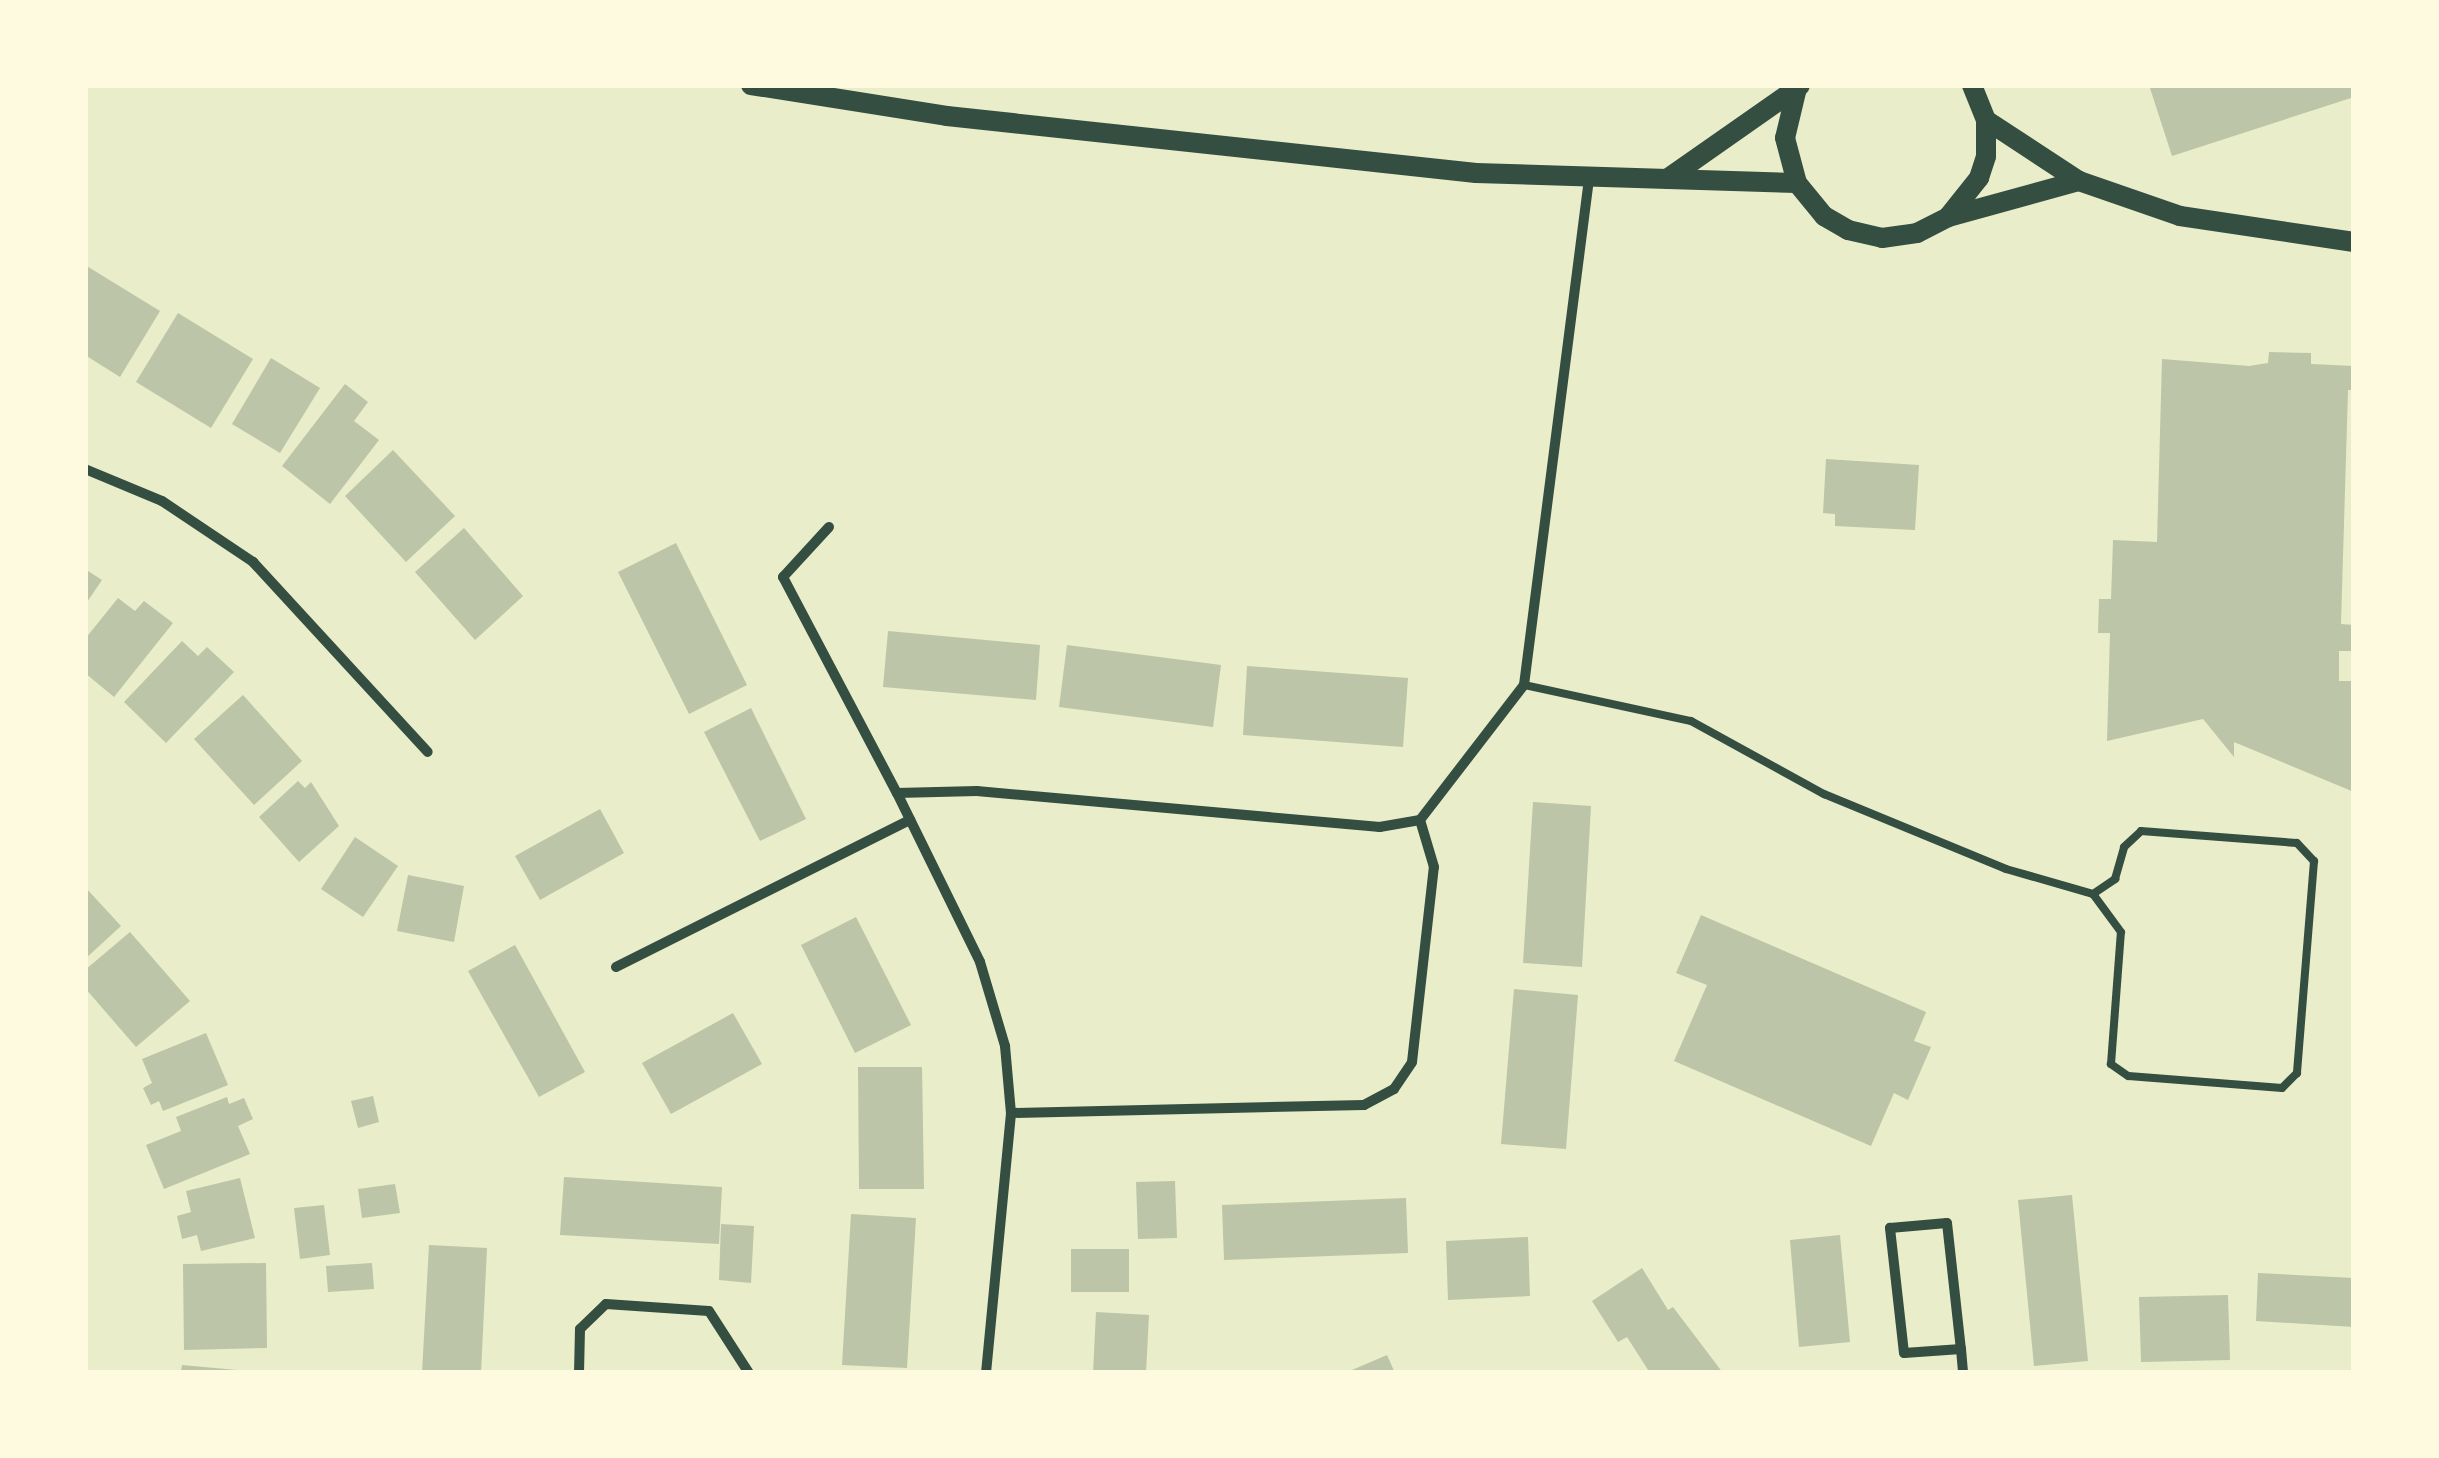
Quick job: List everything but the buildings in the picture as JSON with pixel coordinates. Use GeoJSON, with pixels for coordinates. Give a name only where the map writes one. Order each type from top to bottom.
{"type":"FeatureCollection","features":[{"type":"Feature","properties":{"kind":"main road"},"geometry":{"type":"LineString","coordinates":[[751,85],[1176,142],[1589,178],[1797,183]]}},
{"type":"Feature","properties":{"kind":"main road"},"geometry":{"type":"LineString","coordinates":[[1948,217],[1979,178],[1986,120],[1972,85]]}},
{"type":"Feature","properties":{"kind":"main road"},"geometry":{"type":"LineString","coordinates":[[1667,179],[1799,88]]}},
{"type":"Feature","properties":{"kind":"main road"},"geometry":{"type":"LineString","coordinates":[[1799,88],[1785,138],[1797,183],[1824,216],[1848,230],[1882,238],[1917,233],[1948,217],[2079,181]]}},
{"type":"Feature","properties":{"kind":"main road"},"geometry":{"type":"LineString","coordinates":[[1986,120],[2079,181],[2180,216],[2354,242]]}},
{"type":"Feature","properties":{"kind":"street"},"geometry":{"type":"LineString","coordinates":[[897,792],[978,791],[1380,826],[1420,820],[1524,685],[1589,178]]}},
{"type":"Feature","properties":{"kind":"street"},"geometry":{"type":"LineString","coordinates":[[85,469],[162,502],[254,562],[428,752]]}},
{"type":"Feature","properties":{"kind":"street"},"geometry":{"type":"LineString","coordinates":[[829,527],[783,577],[897,792],[980,962],[1005,1046],[1011,1112],[986,1373]]}},
{"type":"Feature","properties":{"kind":"street"},"geometry":{"type":"LineString","coordinates":[[616,967],[910,820]]}},
{"type":"Feature","properties":{"kind":"street"},"geometry":{"type":"LineString","coordinates":[[1011,1112],[1364,1105],[1394,1089],[1412,1062],[1434,867],[1420,820]]}},
{"type":"Feature","properties":{"kind":"street"},"geometry":{"type":"LineString","coordinates":[[1961,1349],[1904,1353],[1890,1228],[1947,1223],[1961,1349],[1963,1373]]}},
{"type":"Feature","properties":{"kind":"street"},"geometry":{"type":"LineString","coordinates":[[578,1373],[580,1329],[606,1304],[709,1311],[749,1373]]}},
{"type":"Feature","properties":{"kind":"lane"},"geometry":{"type":"LineString","coordinates":[[1524,685],[1690,721],[1824,794],[2006,868],[2093,894],[2121,932],[2111,1064],[2128,1076],[2282,1088],[2298,1073],[2314,861],[2297,843],[2141,830],[2124,847],[2114,879],[2093,894]]}}]}
